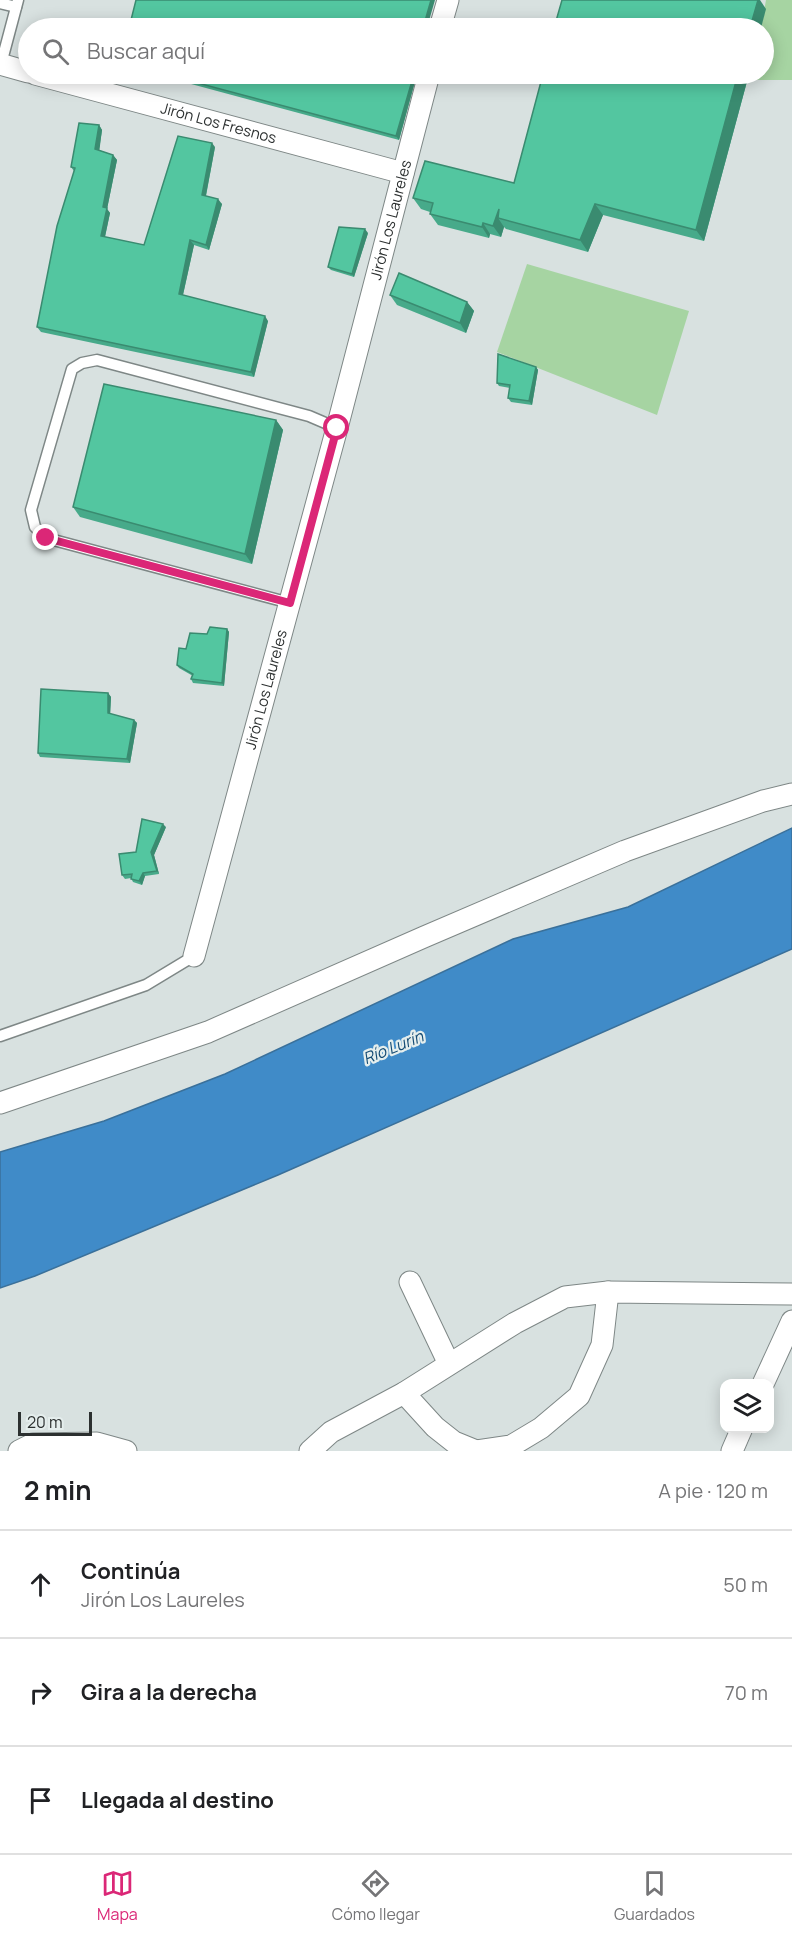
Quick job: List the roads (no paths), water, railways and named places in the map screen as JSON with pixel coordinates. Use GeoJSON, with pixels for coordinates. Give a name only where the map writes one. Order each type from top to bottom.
{"type":"FeatureCollection","features":[{"type":"Feature","properties":{"kind":"street"},"geometry":{"type":"LineString","coordinates":[[444,18],[448,0]]}},
{"type":"Feature","properties":{"kind":"street"},"geometry":{"type":"LineString","coordinates":[[1,64],[18,69]]}},
{"type":"Feature","properties":{"kind":"street","name":"Jirón Los Fresnos"},"geometry":{"type":"LineString","coordinates":[[72,84],[403,173]]}},
{"type":"Feature","properties":{"kind":"street","name":"Jirón Los Laureles"},"geometry":{"type":"LineString","coordinates":[[194,956],[337,428],[426,84]]}},
{"type":"Feature","properties":{"kind":"street"},"geometry":{"type":"LineString","coordinates":[[0,1103],[208,1032],[413,941],[625,851],[764,801],[792,794]]}},
{"type":"Feature","properties":{"kind":"street"},"geometry":{"type":"LineString","coordinates":[[410,1282],[449,1364]]}},
{"type":"Feature","properties":{"kind":"street"},"geometry":{"type":"LineString","coordinates":[[404,1393],[435,1427],[454,1442],[476,1451],[511,1446],[541,1428],[579,1396],[602,1345],[608,1292]]}},
{"type":"Feature","properties":{"kind":"street"},"geometry":{"type":"LineString","coordinates":[[310,1451],[331,1432],[404,1393],[515,1323],[565,1297],[608,1292],[792,1294]]}},
{"type":"Feature","properties":{"kind":"street"},"geometry":{"type":"LineString","coordinates":[[765,1379],[792,1321]]}},
{"type":"Feature","properties":{"kind":"street"},"geometry":{"type":"LineString","coordinates":[[732,1451],[740,1433]]}},
{"type":"Feature","properties":{"kind":"street"},"geometry":{"type":"LineString","coordinates":[[19,1451],[33,1444],[97,1443],[126,1451]]}},
{"type":"Feature","properties":{"kind":"lane"},"geometry":{"type":"LineString","coordinates":[[0,3],[17,3],[1,64]]}},
{"type":"Feature","properties":{"kind":"lane"},"geometry":{"type":"LineString","coordinates":[[290,603],[46,538],[35,527],[31,510],[72,369],[82,363],[97,360],[309,416],[337,428]]}},
{"type":"Feature","properties":{"kind":"lane"},"geometry":{"type":"LineString","coordinates":[[0,1036],[146,985],[194,956]]}},
{"type":"Feature","properties":{"kind":"water","name":"Río Lurín"},"geometry":{"type":"Polygon","coordinates":[[[792,828],[792,949],[278,1175],[35,1276],[0,1288],[0,1152],[104,1121],[225,1074],[513,939],[628,907],[792,828]]]}}]}
